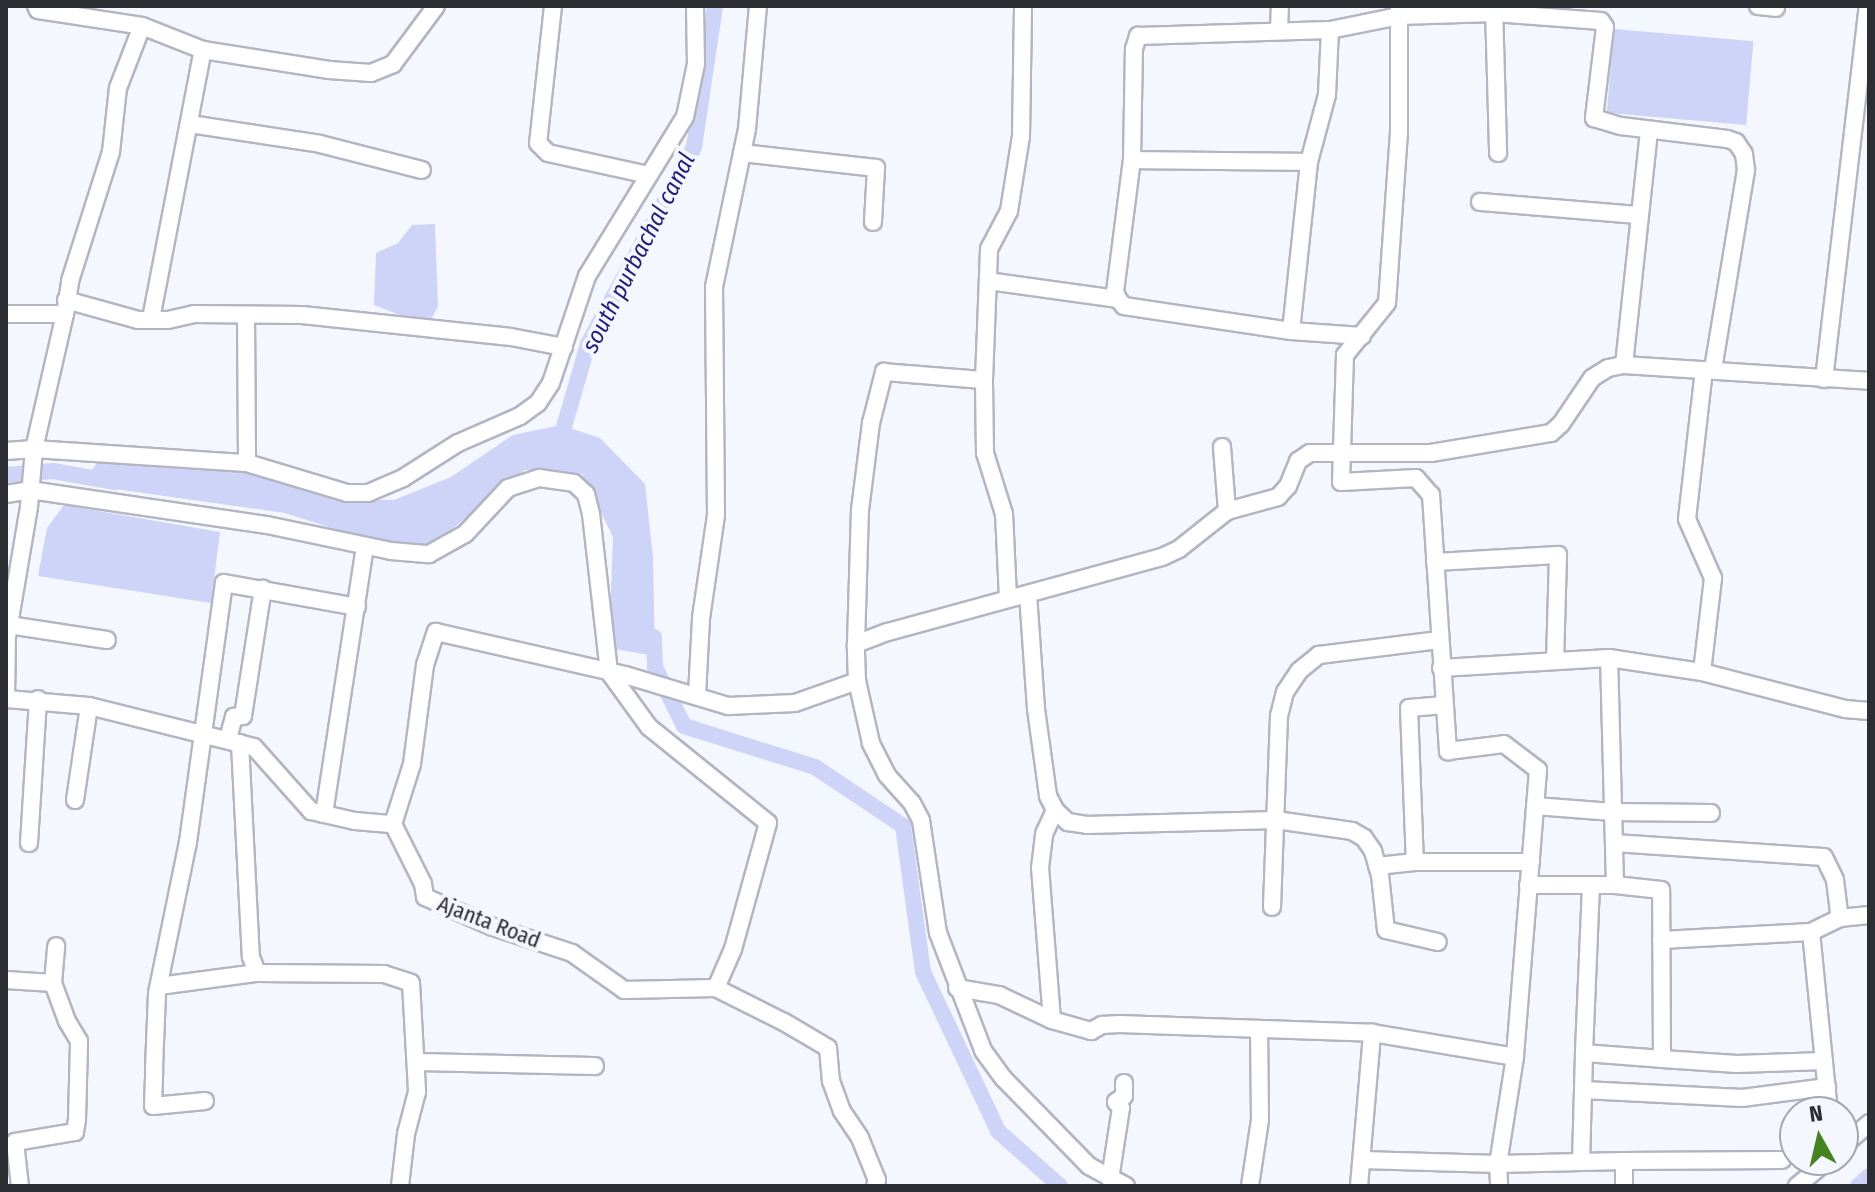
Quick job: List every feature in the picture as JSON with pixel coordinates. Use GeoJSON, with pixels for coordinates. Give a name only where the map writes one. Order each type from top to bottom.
{"type":"FeatureCollection","features":[{"type":"Feature","properties":{"kind":"street"},"geometry":{"type":"LineString","coordinates":[[36,6],[38,10],[142,26],[203,50],[329,70],[371,73],[393,64],[436,6]]}},
{"type":"Feature","properties":{"kind":"street"},"geometry":{"type":"LineString","coordinates":[[553,6],[538,143],[548,153],[649,175]]}},
{"type":"Feature","properties":{"kind":"street"},"geometry":{"type":"LineString","coordinates":[[6,494],[32,468],[247,463],[347,493],[368,493],[403,478],[458,443],[520,416],[538,403],[551,383],[587,276],[685,117],[696,64],[695,6]]}},
{"type":"Feature","properties":{"kind":"street"},"geometry":{"type":"LineString","coordinates":[[697,695],[701,618],[716,515],[714,287],[742,153],[758,6]]}},
{"type":"Feature","properties":{"kind":"street"},"geometry":{"type":"LineString","coordinates":[[1008,598],[1004,514],[985,453],[984,380],[989,249],[1009,211],[1021,136],[1023,6]]}},
{"type":"Feature","properties":{"kind":"street"},"geometry":{"type":"LineString","coordinates":[[1279,31],[1280,6]]}},
{"type":"Feature","properties":{"kind":"street"},"geometry":{"type":"LineString","coordinates":[[1758,6],[1776,8]]}},
{"type":"Feature","properties":{"kind":"street"},"geometry":{"type":"LineString","coordinates":[[1824,379],[1868,6]]}},
{"type":"Feature","properties":{"kind":"street"},"geometry":{"type":"LineString","coordinates":[[1494,10],[1498,153]]}},
{"type":"Feature","properties":{"kind":"street"},"geometry":{"type":"LineString","coordinates":[[1362,336],[1291,331],[1124,306],[1118,299],[1115,292],[1132,160],[1134,49],[1138,36],[1330,30],[1399,11],[1494,10],[1601,21],[1605,27],[1594,118],[1649,130],[1736,142],[1744,154],[1746,170],[1709,370],[1687,519],[1713,578],[1702,672]]}},
{"type":"Feature","properties":{"kind":"street"},"geometry":{"type":"LineString","coordinates":[[1399,11],[1399,132],[1387,303],[1345,355],[1341,482],[1416,478],[1431,495],[1448,751],[1504,744],[1538,770],[1515,1057],[1498,1164],[1499,1186]]}},
{"type":"Feature","properties":{"kind":"street"},"geometry":{"type":"LineString","coordinates":[[142,26],[118,88],[111,152],[66,307],[32,468],[9,625],[7,699],[38,699],[89,706],[254,747],[311,811],[393,824],[412,764],[425,665],[436,632],[617,674],[728,706],[795,703],[857,681]]}},
{"type":"Feature","properties":{"kind":"street"},"geometry":{"type":"LineString","coordinates":[[1291,331],[1309,162],[1327,95],[1330,30]]}},
{"type":"Feature","properties":{"kind":"street"},"geometry":{"type":"LineString","coordinates":[[151,319],[203,50]]}},
{"type":"Feature","properties":{"kind":"street"},"geometry":{"type":"LineString","coordinates":[[190,124],[320,144],[422,170]]}},
{"type":"Feature","properties":{"kind":"street"},"geometry":{"type":"LineString","coordinates":[[1624,365],[1649,130]]}},
{"type":"Feature","properties":{"kind":"street"},"geometry":{"type":"LineString","coordinates":[[742,153],[876,168],[873,222]]}},
{"type":"Feature","properties":{"kind":"street"},"geometry":{"type":"LineString","coordinates":[[1132,160],[1309,162]]}},
{"type":"Feature","properties":{"kind":"street"},"geometry":{"type":"LineString","coordinates":[[1480,202],[1638,215]]}},
{"type":"Feature","properties":{"kind":"street"},"geometry":{"type":"LineString","coordinates":[[988,281],[1118,299]]}},
{"type":"Feature","properties":{"kind":"street"},"geometry":{"type":"LineString","coordinates":[[6,314],[66,307],[138,320],[168,320],[194,314],[315,316],[511,337],[564,347]]}},
{"type":"Feature","properties":{"kind":"street"},"geometry":{"type":"LineString","coordinates":[[246,315],[247,463]]}},
{"type":"Feature","properties":{"kind":"street"},"geometry":{"type":"LineString","coordinates":[[856,644],[1008,598],[1162,557],[1179,549],[1227,511],[1278,497],[1288,486],[1298,461],[1310,453],[1342,456],[1431,453],[1551,433],[1561,424],[1598,372],[1624,365],[1869,381]]}},
{"type":"Feature","properties":{"kind":"street"},"geometry":{"type":"LineString","coordinates":[[984,380],[884,372],[871,423],[860,510],[857,681],[880,763],[921,820],[933,912],[957,988],[983,1050],[1003,1078],[1089,1166],[1126,1186]]}},
{"type":"Feature","properties":{"kind":"street"},"geometry":{"type":"LineString","coordinates":[[1222,447],[1227,511]]}},
{"type":"Feature","properties":{"kind":"street"},"geometry":{"type":"LineString","coordinates":[[6,451],[32,468],[267,525],[365,546],[429,554],[465,534],[508,488],[539,478],[574,483],[586,494],[591,514],[617,674],[649,727],[768,823],[733,949],[716,988]]}},
{"type":"Feature","properties":{"kind":"street"},"geometry":{"type":"LineString","coordinates":[[324,814],[365,546]]}},
{"type":"Feature","properties":{"kind":"street"},"geometry":{"type":"LineString","coordinates":[[1435,562],[1558,555],[1555,661]]}},
{"type":"Feature","properties":{"kind":"street"},"geometry":{"type":"LineString","coordinates":[[205,1101],[153,1106],[159,986],[188,842],[224,583],[357,607]]}},
{"type":"Feature","properties":{"kind":"street"},"geometry":{"type":"LineString","coordinates":[[257,973],[251,957],[234,717],[243,716],[263,589]]}},
{"type":"Feature","properties":{"kind":"street"},"geometry":{"type":"LineString","coordinates":[[1028,594],[1037,725],[1048,796],[1055,810],[1068,822],[1087,825],[1276,820],[1352,831],[1364,838],[1377,866],[1386,930],[1438,942]]}},
{"type":"Feature","properties":{"kind":"street"},"geometry":{"type":"LineString","coordinates":[[9,625],[107,640]]}},
{"type":"Feature","properties":{"kind":"street"},"geometry":{"type":"LineString","coordinates":[[1272,907],[1279,716],[1285,692],[1299,671],[1319,655],[1439,640]]}},
{"type":"Feature","properties":{"kind":"street"},"geometry":{"type":"LineString","coordinates":[[1609,658],[1615,885]]}},
{"type":"Feature","properties":{"kind":"street"},"geometry":{"type":"LineString","coordinates":[[1441,668],[1609,658],[1702,672],[1845,709],[1869,711]]}},
{"type":"Feature","properties":{"kind":"street"},"geometry":{"type":"LineString","coordinates":[[29,843],[38,699]]}},
{"type":"Feature","properties":{"kind":"street"},"geometry":{"type":"LineString","coordinates":[[1415,862],[1409,708],[1444,705]]}},
{"type":"Feature","properties":{"kind":"street"},"geometry":{"type":"LineString","coordinates":[[75,800],[89,706]]}},
{"type":"Feature","properties":{"kind":"street"},"geometry":{"type":"LineString","coordinates":[[1535,806],[1613,812],[1711,813]]}},
{"type":"Feature","properties":{"kind":"street"},"geometry":{"type":"LineString","coordinates":[[1052,1020],[1040,868],[1044,834],[1055,810]]}},
{"type":"Feature","properties":{"kind":"street","name":"Ajanta Road"},"geometry":{"type":"LineString","coordinates":[[393,824],[423,884],[425,897],[493,927],[572,953],[624,990],[716,988],[748,1002],[828,1048],[833,1087],[842,1111],[860,1138],[877,1180],[875,1186]]}},
{"type":"Feature","properties":{"kind":"street"},"geometry":{"type":"LineString","coordinates":[[1614,843],[1824,857],[1835,880],[1840,918]]}},
{"type":"Feature","properties":{"kind":"street"},"geometry":{"type":"LineString","coordinates":[[1377,866],[1415,862],[1531,862]]}},
{"type":"Feature","properties":{"kind":"street"},"geometry":{"type":"LineString","coordinates":[[1528,885],[1615,885],[1661,890],[1662,1059]]}},
{"type":"Feature","properties":{"kind":"street"},"geometry":{"type":"LineString","coordinates":[[1581,1162],[1591,885]]}},
{"type":"Feature","properties":{"kind":"street"},"geometry":{"type":"LineString","coordinates":[[1661,940],[1811,932],[1840,918],[1869,915]]}},
{"type":"Feature","properties":{"kind":"street"},"geometry":{"type":"LineString","coordinates":[[1811,932],[1828,1096]]}},
{"type":"Feature","properties":{"kind":"street"},"geometry":{"type":"LineString","coordinates":[[20,1186],[10,1141],[75,1132],[79,1041],[67,1021],[53,983],[56,946]]}},
{"type":"Feature","properties":{"kind":"street"},"geometry":{"type":"LineString","coordinates":[[159,986],[257,973],[384,974],[411,983],[417,1092],[406,1134],[400,1186]]}},
{"type":"Feature","properties":{"kind":"street"},"geometry":{"type":"LineString","coordinates":[[6,980],[53,983]]}},
{"type":"Feature","properties":{"kind":"street"},"geometry":{"type":"LineString","coordinates":[[957,988],[999,995],[1052,1020],[1091,1031],[1102,1025],[1119,1024],[1372,1033],[1515,1057]]}},
{"type":"Feature","properties":{"kind":"street"},"geometry":{"type":"LineString","coordinates":[[1250,1186],[1260,1120],[1259,1029]]}},
{"type":"Feature","properties":{"kind":"street"},"geometry":{"type":"LineString","coordinates":[[1359,1186],[1372,1033]]}},
{"type":"Feature","properties":{"kind":"street"},"geometry":{"type":"LineString","coordinates":[[1584,1053],[1737,1064],[1824,1061]]}},
{"type":"Feature","properties":{"kind":"street"},"geometry":{"type":"LineString","coordinates":[[417,1062],[595,1066]]}},
{"type":"Feature","properties":{"kind":"street"},"geometry":{"type":"LineString","coordinates":[[1110,1179],[1121,1108],[1116,1102],[1124,1096],[1124,1083]]}},
{"type":"Feature","properties":{"kind":"street"},"geometry":{"type":"LineString","coordinates":[[1583,1090],[1742,1098],[1827,1087]]}},
{"type":"Feature","properties":{"kind":"street"},"geometry":{"type":"LineString","coordinates":[[1362,1160],[1498,1164],[1779,1160]]}},
{"type":"Feature","properties":{"kind":"street"},"geometry":{"type":"LineString","coordinates":[[1624,1161],[1624,1186]]}},
{"type":"Feature","properties":{"kind":"water"},"geometry":{"type":"Polygon","coordinates":[[[1614,29],[1753,41],[1746,125],[1607,113],[1614,29]]]}},
{"type":"Feature","properties":{"kind":"water"},"geometry":{"type":"Polygon","coordinates":[[[435,224],[438,306],[428,326],[374,305],[376,253],[398,243],[412,225],[435,224]]]}},
{"type":"Feature","properties":{"kind":"water"},"geometry":{"type":"Polygon","coordinates":[[[561,425],[600,438],[645,484],[653,557],[655,656],[609,648],[613,537],[582,474],[525,470],[426,550],[347,533],[285,513],[101,487],[90,473],[102,456],[280,477],[333,500],[394,500],[451,477],[513,435],[561,425]]]}},
{"type":"Feature","properties":{"kind":"water"},"geometry":{"type":"Polygon","coordinates":[[[64,505],[220,532],[211,603],[38,576],[47,528],[64,505]]]}},
{"type":"Feature","properties":{"kind":"waterway","name":"south purbachal canal"},"geometry":{"type":"LineString","coordinates":[[559,444],[588,344],[694,147],[715,6]]}},
{"type":"Feature","properties":{"kind":"waterway"},"geometry":{"type":"LineString","coordinates":[[6,475],[53,471],[115,482]]}},
{"type":"Feature","properties":{"kind":"waterway"},"geometry":{"type":"LineString","coordinates":[[654,637],[655,667],[684,726],[815,767],[903,826],[923,972],[998,1131],[1060,1186]]}},
{"type":"Feature","properties":{"kind":"waterway"},"geometry":{"type":"LineString","coordinates":[[1858,1186],[1869,1176]]}}]}
